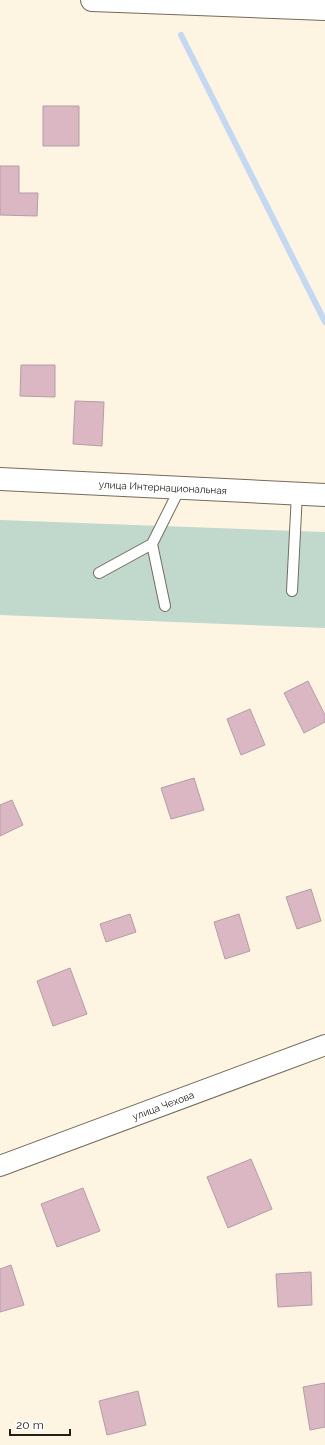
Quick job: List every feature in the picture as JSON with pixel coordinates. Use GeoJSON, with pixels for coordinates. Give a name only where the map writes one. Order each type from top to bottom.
{"type":"FeatureCollection","features":[{"type":"Feature","properties":{"kind":"main road"},"geometry":{"type":"LineString","coordinates":[[92,0],[325,9]]}},
{"type":"Feature","properties":{"kind":"main road","name":"улица Интернациональная"},"geometry":{"type":"LineString","coordinates":[[0,479],[325,495]]}},
{"type":"Feature","properties":{"kind":"street","name":"улица Чехова"},"geometry":{"type":"LineString","coordinates":[[0,1166],[325,1045]]}},
{"type":"Feature","properties":{"kind":"lane"},"geometry":{"type":"LineString","coordinates":[[99,573],[152,544],[180,488]]}},
{"type":"Feature","properties":{"kind":"lane"},"geometry":{"type":"LineString","coordinates":[[292,591],[297,493]]}},
{"type":"Feature","properties":{"kind":"lane"},"geometry":{"type":"LineString","coordinates":[[152,544],[165,606]]}},
{"type":"Feature","properties":{"kind":"green space"},"geometry":{"type":"Polygon","coordinates":[[[0,520],[325,532],[325,628],[0,615],[0,520]]]}},
{"type":"Feature","properties":{"kind":"building"},"geometry":{"type":"Polygon","coordinates":[[[43,106],[79,106],[79,146],[43,146],[43,106]]]}},
{"type":"Feature","properties":{"kind":"building"},"geometry":{"type":"Polygon","coordinates":[[[0,166],[19,166],[19,193],[38,193],[37,216],[0,215],[0,166]]]}},
{"type":"Feature","properties":{"kind":"building"},"geometry":{"type":"Polygon","coordinates":[[[21,365],[55,365],[55,397],[20,396],[21,365]]]}},
{"type":"Feature","properties":{"kind":"building"},"geometry":{"type":"Polygon","coordinates":[[[75,401],[104,402],[102,446],[73,444],[75,401]]]}},
{"type":"Feature","properties":{"kind":"building"},"geometry":{"type":"Polygon","coordinates":[[[308,681],[325,715],[325,722],[304,733],[284,693],[308,681]]]}},
{"type":"Feature","properties":{"kind":"building"},"geometry":{"type":"Polygon","coordinates":[[[250,709],[265,745],[241,755],[227,719],[250,709]]]}},
{"type":"Feature","properties":{"kind":"building"},"geometry":{"type":"Polygon","coordinates":[[[194,778],[204,810],[171,819],[161,788],[194,778]]]}},
{"type":"Feature","properties":{"kind":"building"},"geometry":{"type":"Polygon","coordinates":[[[12,800],[23,825],[0,836],[0,805],[12,800]]]}},
{"type":"Feature","properties":{"kind":"building"},"geometry":{"type":"Polygon","coordinates":[[[311,889],[321,921],[297,929],[286,897],[311,889]]]}},
{"type":"Feature","properties":{"kind":"building"},"geometry":{"type":"Polygon","coordinates":[[[130,914],[136,932],[106,942],[100,924],[130,914]]]}},
{"type":"Feature","properties":{"kind":"building"},"geometry":{"type":"Polygon","coordinates":[[[239,914],[250,951],[225,959],[214,922],[239,914]]]}},
{"type":"Feature","properties":{"kind":"building"},"geometry":{"type":"Polygon","coordinates":[[[70,968],[87,1014],[53,1026],[37,981],[70,968]]]}},
{"type":"Feature","properties":{"kind":"building"},"geometry":{"type":"Polygon","coordinates":[[[251,1159],[272,1209],[228,1228],[207,1177],[251,1159]]]}},
{"type":"Feature","properties":{"kind":"building"},"geometry":{"type":"Polygon","coordinates":[[[83,1188],[100,1231],[57,1247],[41,1204],[83,1188]]]}},
{"type":"Feature","properties":{"kind":"building"},"geometry":{"type":"Polygon","coordinates":[[[11,1265],[24,1305],[0,1312],[0,1269],[11,1265]]]}},
{"type":"Feature","properties":{"kind":"building"},"geometry":{"type":"Polygon","coordinates":[[[311,1272],[312,1305],[278,1307],[276,1274],[311,1272]]]}},
{"type":"Feature","properties":{"kind":"building"},"geometry":{"type":"Polygon","coordinates":[[[325,1383],[325,1427],[310,1430],[303,1387],[325,1383]]]}},
{"type":"Feature","properties":{"kind":"building"},"geometry":{"type":"Polygon","coordinates":[[[138,1391],[146,1425],[107,1435],[99,1401],[138,1391]]]}},
{"type":"Feature","properties":{"kind":"waterway"},"geometry":{"type":"LineString","coordinates":[[181,35],[325,322]]}}]}
